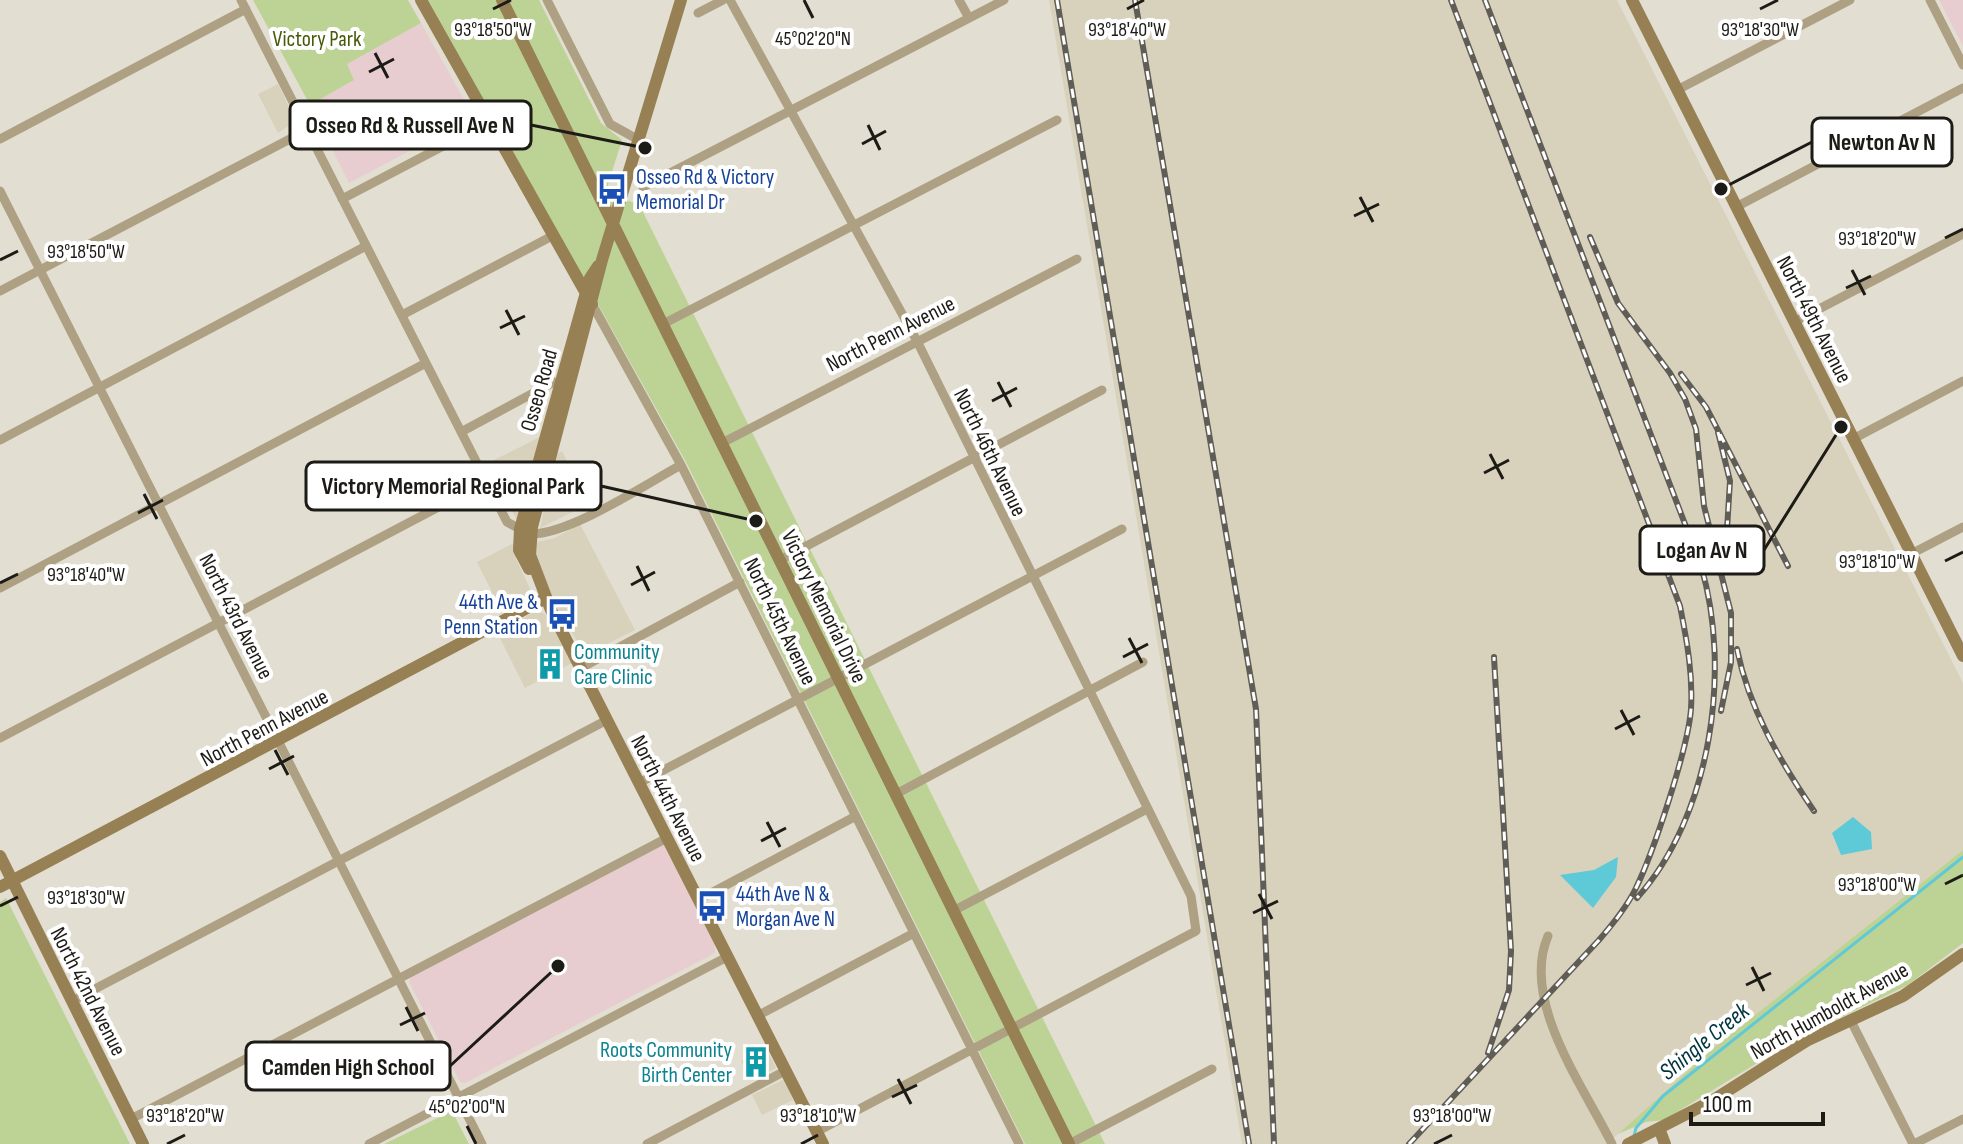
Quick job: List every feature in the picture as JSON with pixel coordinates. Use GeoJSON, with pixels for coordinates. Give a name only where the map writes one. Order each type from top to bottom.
{"type":"FeatureCollection","features":[{"type":"Feature","properties":{"kind":"street","name":"North 45th Avenue"},"geometry":{"type":"LineString","coordinates":[[421,0],[681,465],[1019,1144]]}},
{"type":"Feature","properties":{"kind":"street","name":"Victory Memorial Drive"},"geometry":{"type":"LineString","coordinates":[[502,0],[1069,1144]]}},
{"type":"Feature","properties":{"kind":"street"},"geometry":{"type":"LineString","coordinates":[[547,0],[610,124],[637,139]]}},
{"type":"Feature","properties":{"kind":"street","name":"Osseo Road"},"geometry":{"type":"LineString","coordinates":[[526,532],[589,299],[590,278],[602,260],[681,0]]}},
{"type":"Feature","properties":{"kind":"street"},"geometry":{"type":"LineString","coordinates":[[698,13],[723,0]]}},
{"type":"Feature","properties":{"kind":"street","name":"North 46th Avenue"},"geometry":{"type":"LineString","coordinates":[[730,0],[917,341],[1191,896],[1196,931],[1012,1028]]}},
{"type":"Feature","properties":{"kind":"street"},"geometry":{"type":"LineString","coordinates":[[959,0],[969,18]]}},
{"type":"Feature","properties":{"kind":"street"},"geometry":{"type":"LineString","coordinates":[[643,187],[1004,0]]}},
{"type":"Feature","properties":{"kind":"street","name":"North 49th Avenue"},"geometry":{"type":"LineString","coordinates":[[1632,0],[1963,656]]}},
{"type":"Feature","properties":{"kind":"street"},"geometry":{"type":"LineString","coordinates":[[1677,90],[1850,0]]}},
{"type":"Feature","properties":{"kind":"street"},"geometry":{"type":"LineString","coordinates":[[1930,0],[1963,65]]}},
{"type":"Feature","properties":{"kind":"street"},"geometry":{"type":"LineString","coordinates":[[0,139],[243,5],[507,522],[526,532],[544,534],[573,523],[681,465]]}},
{"type":"Feature","properties":{"kind":"street"},"geometry":{"type":"LineString","coordinates":[[1736,207],[1963,88]]}},
{"type":"Feature","properties":{"kind":"street"},"geometry":{"type":"LineString","coordinates":[[663,324],[1057,120]]}},
{"type":"Feature","properties":{"kind":"street"},"geometry":{"type":"LineString","coordinates":[[342,199],[489,122]]}},
{"type":"Feature","properties":{"kind":"street"},"geometry":{"type":"LineString","coordinates":[[0,291],[307,130]]}},
{"type":"Feature","properties":{"kind":"street","name":"North 43rd Avenue"},"geometry":{"type":"LineString","coordinates":[[0,191],[482,1144]]}},
{"type":"Feature","properties":{"kind":"street"},"geometry":{"type":"LineString","coordinates":[[1794,322],[1963,234]]}},
{"type":"Feature","properties":{"kind":"street"},"geometry":{"type":"LineString","coordinates":[[402,315],[554,235]]}},
{"type":"Feature","properties":{"kind":"street"},"geometry":{"type":"LineString","coordinates":[[0,440],[366,246]]}},
{"type":"Feature","properties":{"kind":"street","name":"North Penn Avenue"},"geometry":{"type":"LineString","coordinates":[[722,443],[1077,259]]}},
{"type":"Feature","properties":{"kind":"street","name":"Osseo Road"},"geometry":{"type":"LineString","coordinates":[[546,598],[522,559],[560,384],[589,299]]}},
{"type":"Feature","properties":{"kind":"street"},"geometry":{"type":"LineString","coordinates":[[0,588],[426,363]]}},
{"type":"Feature","properties":{"kind":"street"},"geometry":{"type":"LineString","coordinates":[[1853,439],[1963,381]]}},
{"type":"Feature","properties":{"kind":"street"},"geometry":{"type":"LineString","coordinates":[[461,432],[554,382],[560,384]]}},
{"type":"Feature","properties":{"kind":"street"},"geometry":{"type":"LineString","coordinates":[[780,560],[1102,390]]}},
{"type":"Feature","properties":{"kind":"street"},"geometry":{"type":"LineString","coordinates":[[0,738],[486,482]]}},
{"type":"Feature","properties":{"kind":"street"},"geometry":{"type":"LineString","coordinates":[[1911,554],[1963,527]]}},
{"type":"Feature","properties":{"kind":"street"},"geometry":{"type":"LineString","coordinates":[[639,783],[1122,529]]}},
{"type":"Feature","properties":{"kind":"street"},"geometry":{"type":"LineString","coordinates":[[581,668],[740,582]]}},
{"type":"Feature","properties":{"kind":"street","name":"North Penn Avenue"},"geometry":{"type":"LineString","coordinates":[[0,887],[546,598]]}},
{"type":"Feature","properties":{"kind":"street","name":"North 44th Avenue"},"geometry":{"type":"LineString","coordinates":[[546,598],[819,1138]]}},
{"type":"Feature","properties":{"kind":"street"},"geometry":{"type":"LineString","coordinates":[[896,794],[1143,662]]}},
{"type":"Feature","properties":{"kind":"street"},"geometry":{"type":"LineString","coordinates":[[72,1001],[607,720]]}},
{"type":"Feature","properties":{"kind":"street"},"geometry":{"type":"LineString","coordinates":[[953,911],[1147,809]]}},
{"type":"Feature","properties":{"kind":"street"},"geometry":{"type":"LineString","coordinates":[[698,900],[856,816]]}},
{"type":"Feature","properties":{"kind":"street"},"geometry":{"type":"LineString","coordinates":[[131,1119],[667,838]]}},
{"type":"Feature","properties":{"kind":"street","name":"North 42nd Avenue"},"geometry":{"type":"LineString","coordinates":[[0,856],[143,1144]]}},
{"type":"Feature","properties":{"kind":"street"},"geometry":{"type":"LineString","coordinates":[[757,1016],[914,933]]}},
{"type":"Feature","properties":{"kind":"street"},"geometry":{"type":"LineString","coordinates":[[1548,936],[1540,953],[1546,1013],[1612,1144]]}},
{"type":"Feature","properties":{"kind":"street","name":"North Humboldt Avenue"},"geometry":{"type":"LineString","coordinates":[[1628,1144],[1729,1091],[1808,1040],[1903,996],[1963,954]]}},
{"type":"Feature","properties":{"kind":"street"},"geometry":{"type":"LineString","coordinates":[[369,1144],[727,957]]}},
{"type":"Feature","properties":{"kind":"street"},"geometry":{"type":"LineString","coordinates":[[1851,1021],[1914,1144],[1963,1119]]}},
{"type":"Feature","properties":{"kind":"street"},"geometry":{"type":"LineString","coordinates":[[819,1138],[1012,1028]]}},
{"type":"Feature","properties":{"kind":"street"},"geometry":{"type":"LineString","coordinates":[[1069,1144],[1212,1069]]}},
{"type":"Feature","properties":{"kind":"street"},"geometry":{"type":"LineString","coordinates":[[647,1144],[785,1071]]}},
{"type":"Feature","properties":{"kind":"street"},"geometry":{"type":"LineString","coordinates":[[1659,1128],[1665,1144]]}},
{"type":"Feature","properties":{"kind":"shaded area"},"geometry":{"type":"Polygon","coordinates":[[[1049,0],[1617,0],[1963,683],[1963,850],[1716,1046],[1607,1144],[1242,1144],[1049,0]]]}},
{"type":"Feature","properties":{"kind":"shaded area"},"geometry":{"type":"Polygon","coordinates":[[[1939,0],[1963,0],[1963,46],[1939,0]]]}},
{"type":"Feature","properties":{"kind":"shaded area"},"geometry":{"type":"Polygon","coordinates":[[[421,23],[474,117],[349,183],[310,105],[354,80],[346,64],[421,23]]]}},
{"type":"Feature","properties":{"kind":"shaded area"},"geometry":{"type":"Polygon","coordinates":[[[278,84],[296,121],[278,133],[258,94],[278,84]]]}},
{"type":"Feature","properties":{"kind":"shaded area"},"geometry":{"type":"Polygon","coordinates":[[[542,436],[517,520],[486,464],[542,436]]]}},
{"type":"Feature","properties":{"kind":"shaded area"},"geometry":{"type":"Polygon","coordinates":[[[562,451],[589,504],[540,528],[556,455],[562,451]]]}},
{"type":"Feature","properties":{"kind":"shaded area"},"geometry":{"type":"Polygon","coordinates":[[[580,524],[635,630],[585,655],[556,605],[533,551],[537,542],[555,538],[580,524]]]}},
{"type":"Feature","properties":{"kind":"shaded area"},"geometry":{"type":"Polygon","coordinates":[[[516,542],[516,559],[533,595],[502,612],[477,562],[516,542]]]}},
{"type":"Feature","properties":{"kind":"shaded area"},"geometry":{"type":"Polygon","coordinates":[[[537,610],[546,615],[572,663],[525,688],[498,634],[537,610]]]}},
{"type":"Feature","properties":{"kind":"shaded area"},"geometry":{"type":"Polygon","coordinates":[[[663,844],[714,940],[715,953],[465,1083],[460,1082],[409,982],[411,976],[663,844]]]}},
{"type":"Feature","properties":{"kind":"shaded area"},"geometry":{"type":"Polygon","coordinates":[[[766,1048],[776,1068],[751,1080],[741,1061],[766,1048]]]}},
{"type":"Feature","properties":{"kind":"shaded area"},"geometry":{"type":"Polygon","coordinates":[[[785,1079],[793,1100],[762,1115],[752,1095],[785,1079]]]}},
{"type":"Feature","properties":{"kind":"green space","name":"Victory Park"},"geometry":{"type":"Polygon","coordinates":[[[253,0],[408,0],[421,23],[347,64],[354,80],[310,105],[253,0]]]}},
{"type":"Feature","properties":{"kind":"green space"},"geometry":{"type":"Polygon","coordinates":[[[428,0],[539,0],[601,123],[622,140],[605,194],[639,204],[1105,1144],[1025,1144],[686,462],[428,0]]]}},
{"type":"Feature","properties":{"kind":"green space"},"geometry":{"type":"Polygon","coordinates":[[[1963,850],[1963,943],[1908,985],[1798,1038],[1664,1120],[1646,1122],[1618,1134],[1716,1046],[1963,850]]]}},
{"type":"Feature","properties":{"kind":"green space"},"geometry":{"type":"Polygon","coordinates":[[[6,898],[130,1144],[0,1144],[0,902],[6,898]]]}},
{"type":"Feature","properties":{"kind":"green space"},"geometry":{"type":"Polygon","coordinates":[[[452,1111],[469,1144],[384,1144],[452,1111]]]}},
{"type":"Feature","properties":{"kind":"water"},"geometry":{"type":"Polygon","coordinates":[[[1853,817],[1871,832],[1872,849],[1841,855],[1832,833],[1853,817]]]}},
{"type":"Feature","properties":{"kind":"water"},"geometry":{"type":"Polygon","coordinates":[[[1618,857],[1616,877],[1593,908],[1560,875],[1594,870],[1618,857]]]}},
{"type":"Feature","properties":{"kind":"waterway","name":"Shingle Creek"},"geometry":{"type":"LineString","coordinates":[[1634,1136],[1636,1128],[1663,1096],[1963,857]]}},
{"type":"Feature","properties":{"kind":"railway"},"geometry":{"type":"LineString","coordinates":[[1057,0],[1249,1144]]}},
{"type":"Feature","properties":{"kind":"railway"},"geometry":{"type":"LineString","coordinates":[[1135,0],[1256,709],[1274,1144]]}},
{"type":"Feature","properties":{"kind":"railway"},"geometry":{"type":"LineString","coordinates":[[1409,1144],[1599,940],[1627,903],[1642,874],[1669,801],[1684,749],[1691,709],[1690,670],[1680,606],[1451,0]]}},
{"type":"Feature","properties":{"kind":"railway"},"geometry":{"type":"LineString","coordinates":[[1485,0],[1701,566],[1710,607],[1714,695],[1698,784],[1683,826],[1662,864],[1637,898]]}},
{"type":"Feature","properties":{"kind":"railway"},"geometry":{"type":"LineString","coordinates":[[1590,237],[1618,303],[1670,373],[1685,399],[1696,429],[1704,506],[1731,613],[1731,662],[1721,711]]}},
{"type":"Feature","properties":{"kind":"railway"},"geometry":{"type":"LineString","coordinates":[[1681,374],[1706,407],[1788,566]]}},
{"type":"Feature","properties":{"kind":"railway"},"geometry":{"type":"LineString","coordinates":[[1718,432],[1730,481],[1725,562]]}},
{"type":"Feature","properties":{"kind":"railway"},"geometry":{"type":"LineString","coordinates":[[1737,649],[1749,693],[1767,734],[1814,811]]}},
{"type":"Feature","properties":{"kind":"railway"},"geometry":{"type":"LineString","coordinates":[[1488,1053],[1509,990],[1511,951],[1494,657]]}},
{"type":"Feature","properties":{"kind":"place","name":"Osseo Rd & Russell Ave N"},"geometry":{"type":"Point","coordinates":[645,148]}},
{"type":"Feature","properties":{"kind":"place","name":"Osseo Rd & Victory Memorial Dr"},"geometry":{"type":"Point","coordinates":[612,189]}},
{"type":"Feature","properties":{"kind":"place","name":"Newton Av N"},"geometry":{"type":"Point","coordinates":[1721,189]}},
{"type":"Feature","properties":{"kind":"place","name":"Logan Av N"},"geometry":{"type":"Point","coordinates":[1841,427]}},
{"type":"Feature","properties":{"kind":"place","name":"Victory Memorial Regional Park"},"geometry":{"type":"Point","coordinates":[756,521]}},
{"type":"Feature","properties":{"kind":"place","name":"44th Ave & Penn Station"},"geometry":{"type":"Point","coordinates":[562,614]}},
{"type":"Feature","properties":{"kind":"place","name":"Community Care Clinic"},"geometry":{"type":"Point","coordinates":[550,664]}},
{"type":"Feature","properties":{"kind":"place","name":"44th Ave N & Morgan Ave N"},"geometry":{"type":"Point","coordinates":[712,906]}},
{"type":"Feature","properties":{"kind":"place","name":"Camden High School"},"geometry":{"type":"Point","coordinates":[558,966]}},
{"type":"Feature","properties":{"kind":"place","name":"Roots Community Birth Center"},"geometry":{"type":"Point","coordinates":[756,1062]}}]}
